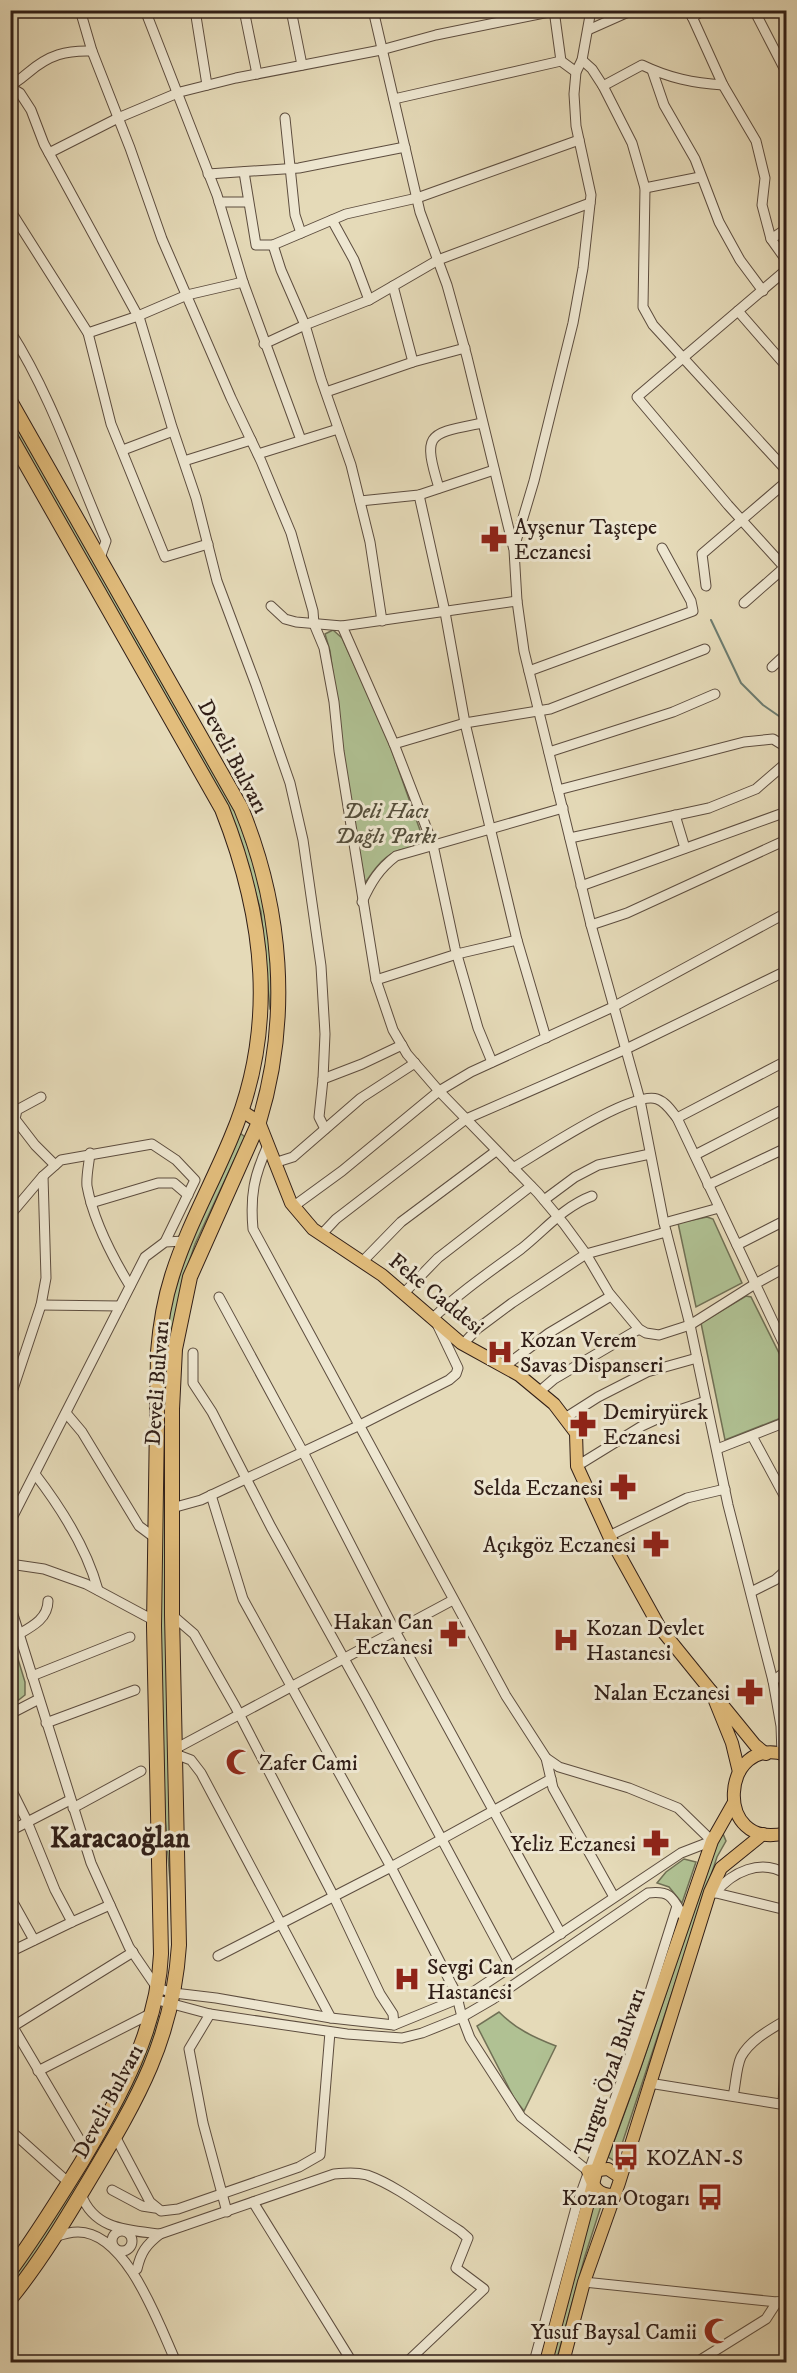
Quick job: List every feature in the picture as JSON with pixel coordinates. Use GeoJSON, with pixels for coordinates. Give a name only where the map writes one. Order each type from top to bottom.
{"type":"FeatureCollection","features":[{"type":"Feature","properties":{"kind":"highway","name":"Develi Bulvarı"},"geometry":{"type":"LineString","coordinates":[[10,400],[234,792],[247,822],[266,881],[276,935],[279,972],[279,1009],[270,1080],[259,1122],[193,1271],[184,1300],[173,1367],[172,1615],[178,1945],[173,1999],[152,2066],[115,2136],[55,2236],[10,2300]]}},
{"type":"Feature","properties":{"kind":"highway","name":"Develi Bulvarı"},"geometry":{"type":"LineString","coordinates":[[10,436],[213,789],[238,852],[255,920],[262,1006],[258,1048],[242,1111],[185,1241],[169,1286],[158,1352],[154,1621],[161,1954],[155,1993],[140,2046],[124,2086],[69,2183],[10,2271]]}},
{"type":"Feature","properties":{"kind":"main road"},"geometry":{"type":"LineString","coordinates":[[242,1111],[259,1122]]}},
{"type":"Feature","properties":{"kind":"main road","name":"Feke Caddesi"},"geometry":{"type":"LineString","coordinates":[[259,1122],[274,1163],[294,1206],[305,1221],[321,1235],[363,1262],[404,1293],[463,1344],[540,1391],[565,1418],[576,1433],[577,1466],[609,1536],[660,1628],[755,1745],[766,1754]]}},
{"type":"Feature","properties":{"kind":"main road"},"geometry":{"type":"LineString","coordinates":[[711,1691],[732,1743],[739,1772]]}},
{"type":"Feature","properties":{"kind":"main road"},"geometry":{"type":"LineString","coordinates":[[739,1772],[746,1763],[766,1754],[784,1755]]}},
{"type":"Feature","properties":{"kind":"main road","name":"Turgut Özal Bulvarı"},"geometry":{"type":"LineString","coordinates":[[546,2362],[593,2184],[592,2170],[635,2065],[712,1841],[733,1804],[732,1793],[739,1772]]}},
{"type":"Feature","properties":{"kind":"main road"},"geometry":{"type":"LineString","coordinates":[[733,1804],[744,1823],[763,1834],[784,1837]]}},
{"type":"Feature","properties":{"kind":"main road","name":"Turgut Özal Bulvarı"},"geometry":{"type":"LineString","coordinates":[[563,2362],[584,2282],[615,2195],[649,2083],[721,1868],[763,1834]]}},
{"type":"Feature","properties":{"kind":"main road"},"geometry":{"type":"LineString","coordinates":[[592,2170],[612,2170],[620,2177]]}},
{"type":"Feature","properties":{"kind":"main road"},"geometry":{"type":"LineString","coordinates":[[593,2184],[597,2192],[603,2195],[615,2195]]}},
{"type":"Feature","properties":{"kind":"street"},"geometry":{"type":"LineString","coordinates":[[80,10],[92,51],[162,239],[291,533],[313,611],[314,624],[324,648],[376,980],[393,1030],[415,1063],[439,1091],[544,1200],[586,1254],[611,1296],[639,1329],[646,1333],[659,1335],[690,1325],[786,1267]]}},
{"type":"Feature","properties":{"kind":"street"},"geometry":{"type":"LineString","coordinates":[[145,10],[219,202],[264,344],[301,440]]}},
{"type":"Feature","properties":{"kind":"street"},"geometry":{"type":"LineString","coordinates":[[195,10],[207,85]]}},
{"type":"Feature","properties":{"kind":"street"},"geometry":{"type":"LineString","coordinates":[[244,10],[257,74]]}},
{"type":"Feature","properties":{"kind":"street"},"geometry":{"type":"LineString","coordinates":[[291,10],[302,65]]}},
{"type":"Feature","properties":{"kind":"street"},"geometry":{"type":"LineString","coordinates":[[373,10],[417,198],[465,348],[514,550],[517,601],[529,671],[581,886],[639,1100],[665,1227],[690,1325],[725,1489],[773,1681],[782,1726],[784,1755]]}},
{"type":"Feature","properties":{"kind":"street"},"geometry":{"type":"LineString","coordinates":[[514,550],[534,481],[573,323],[583,268],[591,195],[579,140],[574,94],[576,72],[582,60],[591,10]]}},
{"type":"Feature","properties":{"kind":"street"},"geometry":{"type":"LineString","coordinates":[[588,30],[633,10]]}},
{"type":"Feature","properties":{"kind":"street"},"geometry":{"type":"LineString","coordinates":[[705,10],[690,14],[723,85],[756,141],[765,178],[762,205],[771,240],[786,260]]}},
{"type":"Feature","properties":{"kind":"street"},"geometry":{"type":"LineString","coordinates":[[754,10],[786,72]]}},
{"type":"Feature","properties":{"kind":"street"},"geometry":{"type":"LineString","coordinates":[[49,153],[118,118],[176,94],[207,85],[381,50],[436,35],[554,11],[561,61],[576,72]]}},
{"type":"Feature","properties":{"kind":"street"},"geometry":{"type":"LineString","coordinates":[[92,51],[56,54],[43,60],[11,86],[20,93],[31,110],[49,153],[138,316],[208,544],[217,581],[290,783],[303,840],[321,966],[325,1034],[319,1118],[326,1129]]}},
{"type":"Feature","properties":{"kind":"street"},"geometry":{"type":"LineString","coordinates":[[582,60],[592,69],[603,86],[632,142],[645,188],[643,307],[652,325],[786,470]]}},
{"type":"Feature","properties":{"kind":"street"},"geometry":{"type":"LineString","coordinates":[[393,99],[561,61]]}},
{"type":"Feature","properties":{"kind":"street"},"geometry":{"type":"LineString","coordinates":[[603,86],[642,65],[690,83],[723,85]]}},
{"type":"Feature","properties":{"kind":"street"},"geometry":{"type":"LineString","coordinates":[[652,70],[664,105],[694,159],[719,222],[740,260],[763,291]]}},
{"type":"Feature","properties":{"kind":"street"},"geometry":{"type":"LineString","coordinates":[[285,118],[295,215],[301,233]]}},
{"type":"Feature","properties":{"kind":"street"},"geometry":{"type":"LineString","coordinates":[[244,172],[247,202],[256,245],[273,245],[346,214],[417,198],[579,140]]}},
{"type":"Feature","properties":{"kind":"street"},"geometry":{"type":"LineString","coordinates":[[208,174],[290,169],[405,147]]}},
{"type":"Feature","properties":{"kind":"street"},"geometry":{"type":"LineString","coordinates":[[645,188],[700,177]]}},
{"type":"Feature","properties":{"kind":"street"},"geometry":{"type":"LineString","coordinates":[[219,202],[247,202]]}},
{"type":"Feature","properties":{"kind":"street"},"geometry":{"type":"LineString","coordinates":[[264,344],[369,300],[438,260],[590,202]]}},
{"type":"Feature","properties":{"kind":"street"},"geometry":{"type":"LineString","coordinates":[[10,210],[88,333],[111,424],[165,557],[208,544]]}},
{"type":"Feature","properties":{"kind":"street"},"geometry":{"type":"LineString","coordinates":[[332,220],[354,260],[369,300]]}},
{"type":"Feature","properties":{"kind":"street"},"geometry":{"type":"LineString","coordinates":[[771,240],[786,229]]}},
{"type":"Feature","properties":{"kind":"street"},"geometry":{"type":"LineString","coordinates":[[273,245],[281,270],[305,325],[351,465],[370,543],[382,621]]}},
{"type":"Feature","properties":{"kind":"street"},"geometry":{"type":"LineString","coordinates":[[744,603],[786,568],[728,505],[637,397],[786,270]]}},
{"type":"Feature","properties":{"kind":"street"},"geometry":{"type":"LineString","coordinates":[[88,333],[138,316],[188,295],[243,282]]}},
{"type":"Feature","properties":{"kind":"street"},"geometry":{"type":"LineString","coordinates":[[393,286],[413,362]]}},
{"type":"Feature","properties":{"kind":"street"},"geometry":{"type":"LineString","coordinates":[[738,311],[786,366]]}},
{"type":"Feature","properties":{"kind":"street"},"geometry":{"type":"LineString","coordinates":[[10,330],[29,360],[57,417],[106,541],[100,558]]}},
{"type":"Feature","properties":{"kind":"street"},"geometry":{"type":"LineString","coordinates":[[326,392],[413,362],[465,348]]}},
{"type":"Feature","properties":{"kind":"street"},"geometry":{"type":"LineString","coordinates":[[438,489],[429,456],[430,446],[435,437],[442,431],[482,423]]}},
{"type":"Feature","properties":{"kind":"street"},"geometry":{"type":"LineString","coordinates":[[258,454],[338,429]]}},
{"type":"Feature","properties":{"kind":"street"},"geometry":{"type":"LineString","coordinates":[[123,450],[173,431]]}},
{"type":"Feature","properties":{"kind":"street"},"geometry":{"type":"LineString","coordinates":[[183,461],[251,440]]}},
{"type":"Feature","properties":{"kind":"street"},"geometry":{"type":"LineString","coordinates":[[360,501],[419,495],[494,470]]}},
{"type":"Feature","properties":{"kind":"street"},"geometry":{"type":"LineString","coordinates":[[706,586],[702,554],[786,482]]}},
{"type":"Feature","properties":{"kind":"street"},"geometry":{"type":"LineString","coordinates":[[419,495],[445,612],[465,723],[517,940],[546,1038]]}},
{"type":"Feature","properties":{"kind":"street"},"geometry":{"type":"LineString","coordinates":[[529,671],[693,611],[691,601],[662,548]]}},
{"type":"Feature","properties":{"kind":"street"},"geometry":{"type":"LineString","coordinates":[[271,606],[285,619],[342,626],[517,601]]}},
{"type":"Feature","properties":{"kind":"street"},"geometry":{"type":"LineString","coordinates":[[342,626],[394,744],[433,845],[456,954],[478,1028],[492,1062]]}},
{"type":"Feature","properties":{"kind":"street"},"geometry":{"type":"LineString","coordinates":[[394,744],[465,723],[550,709],[705,649]]}},
{"type":"Feature","properties":{"kind":"street"},"geometry":{"type":"LineString","coordinates":[[771,667],[786,654]]}},
{"type":"Feature","properties":{"kind":"street"},"geometry":{"type":"LineString","coordinates":[[549,752],[673,712],[715,694]]}},
{"type":"Feature","properties":{"kind":"street"},"geometry":{"type":"LineString","coordinates":[[558,790],[744,742],[773,739],[786,747]]}},
{"type":"Feature","properties":{"kind":"street"},"geometry":{"type":"LineString","coordinates":[[570,838],[709,808],[756,789],[786,763]]}},
{"type":"Feature","properties":{"kind":"street"},"geometry":{"type":"LineString","coordinates":[[362,902],[373,878],[383,865],[396,856],[563,808]]}},
{"type":"Feature","properties":{"kind":"street"},"geometry":{"type":"LineString","coordinates":[[581,886],[786,812]]}},
{"type":"Feature","properties":{"kind":"street"},"geometry":{"type":"LineString","coordinates":[[675,815],[685,848]]}},
{"type":"Feature","properties":{"kind":"street"},"geometry":{"type":"LineString","coordinates":[[591,925],[627,912],[786,840]]}},
{"type":"Feature","properties":{"kind":"street"},"geometry":{"type":"LineString","coordinates":[[294,1206],[342,1171],[439,1091],[492,1062],[613,1007],[786,913]]}},
{"type":"Feature","properties":{"kind":"street"},"geometry":{"type":"LineString","coordinates":[[376,980],[456,954],[517,940]]}},
{"type":"Feature","properties":{"kind":"street"},"geometry":{"type":"LineString","coordinates":[[321,1235],[336,1219],[466,1119],[624,1050],[786,971]]}},
{"type":"Feature","properties":{"kind":"street"},"geometry":{"type":"LineString","coordinates":[[323,1079],[402,1045]]}},
{"type":"Feature","properties":{"kind":"street"},"geometry":{"type":"LineString","coordinates":[[677,1118],[786,1061]]}},
{"type":"Feature","properties":{"kind":"street"},"geometry":{"type":"LineString","coordinates":[[274,1163],[293,1157],[361,1098],[415,1063]]}},
{"type":"Feature","properties":{"kind":"street"},"geometry":{"type":"LineString","coordinates":[[41,1096],[17,1110],[15,1119],[35,1145],[55,1165]]}},
{"type":"Feature","properties":{"kind":"street"},"geometry":{"type":"LineString","coordinates":[[513,1168],[606,1112],[639,1100],[655,1098],[664,1103],[677,1118],[786,1346]]}},
{"type":"Feature","properties":{"kind":"street"},"geometry":{"type":"LineString","coordinates":[[694,1155],[786,1108]]}},
{"type":"Feature","properties":{"kind":"street"},"geometry":{"type":"LineString","coordinates":[[10,1215],[43,1176],[61,1160],[90,1153],[152,1144],[176,1160],[195,1180],[165,1242],[145,1257],[10,1522]]}},
{"type":"Feature","properties":{"kind":"street"},"geometry":{"type":"LineString","coordinates":[[268,1145],[256,1172],[251,1205],[253,1229],[506,1696],[546,1758],[553,1788],[614,1897]]}},
{"type":"Feature","properties":{"kind":"street"},"geometry":{"type":"LineString","coordinates":[[708,1185],[786,1148]]}},
{"type":"Feature","properties":{"kind":"street"},"geometry":{"type":"LineString","coordinates":[[363,1262],[401,1222],[496,1150]]}},
{"type":"Feature","properties":{"kind":"street"},"geometry":{"type":"LineString","coordinates":[[90,1153],[87,1184],[92,1203],[117,1265],[130,1286]]}},
{"type":"Feature","properties":{"kind":"street"},"geometry":{"type":"LineString","coordinates":[[544,1200],[575,1177],[598,1165],[650,1154]]}},
{"type":"Feature","properties":{"kind":"street"},"geometry":{"type":"LineString","coordinates":[[10,1398],[13,1383],[41,1305],[46,1268],[43,1176]]}},
{"type":"Feature","properties":{"kind":"street"},"geometry":{"type":"LineString","coordinates":[[92,1203],[158,1183],[174,1183],[188,1195]]}},
{"type":"Feature","properties":{"kind":"street"},"geometry":{"type":"LineString","coordinates":[[404,1293],[438,1258],[531,1186]]}},
{"type":"Feature","properties":{"kind":"street"},"geometry":{"type":"LineString","coordinates":[[172,1508],[211,1495],[303,1452],[360,1425],[456,1374],[458,1368],[435,1321],[486,1273],[523,1247],[557,1216],[576,1202],[592,1196]]}},
{"type":"Feature","properties":{"kind":"street"},"geometry":{"type":"LineString","coordinates":[[463,1344],[477,1329],[512,1303],[586,1254],[719,1208]]}},
{"type":"Feature","properties":{"kind":"street"},"geometry":{"type":"LineString","coordinates":[[737,1245],[786,1220]]}},
{"type":"Feature","properties":{"kind":"street"},"geometry":{"type":"LineString","coordinates":[[165,1242],[185,1241]]}},
{"type":"Feature","properties":{"kind":"street"},"geometry":{"type":"LineString","coordinates":[[504,1367],[549,1333],[611,1296]]}},
{"type":"Feature","properties":{"kind":"street"},"geometry":{"type":"LineString","coordinates":[[219,1298],[303,1452],[395,1631],[561,1934]]}},
{"type":"Feature","properties":{"kind":"street"},"geometry":{"type":"LineString","coordinates":[[41,1305],[120,1306]]}},
{"type":"Feature","properties":{"kind":"street"},"geometry":{"type":"LineString","coordinates":[[540,1391],[554,1379],[639,1329]]}},
{"type":"Feature","properties":{"kind":"street"},"geometry":{"type":"LineString","coordinates":[[193,1353],[193,1383],[212,1413],[245,1479],[511,1968]]}},
{"type":"Feature","properties":{"kind":"street"},"geometry":{"type":"LineString","coordinates":[[565,1418],[598,1397],[647,1372],[697,1358]]}},
{"type":"Feature","properties":{"kind":"street"},"geometry":{"type":"LineString","coordinates":[[577,1466],[642,1426],[670,1413],[706,1401]]}},
{"type":"Feature","properties":{"kind":"street"},"geometry":{"type":"LineString","coordinates":[[66,1413],[82,1432],[139,1526],[155,1538]]}},
{"type":"Feature","properties":{"kind":"street"},"geometry":{"type":"LineString","coordinates":[[717,1449],[786,1422]]}},
{"type":"Feature","properties":{"kind":"street"},"geometry":{"type":"LineString","coordinates":[[752,1436],[786,1499]]}},
{"type":"Feature","properties":{"kind":"street"},"geometry":{"type":"LineString","coordinates":[[35,1474],[49,1492],[92,1566],[98,1590]]}},
{"type":"Feature","properties":{"kind":"street"},"geometry":{"type":"LineString","coordinates":[[609,1536],[687,1498],[725,1489]]}},
{"type":"Feature","properties":{"kind":"street"},"geometry":{"type":"LineString","coordinates":[[211,1495],[243,1599],[391,1867],[457,1998],[470,2038],[521,2117],[592,2170]]}},
{"type":"Feature","properties":{"kind":"street"},"geometry":{"type":"LineString","coordinates":[[10,1564],[44,1569],[86,1584],[154,1621]]}},
{"type":"Feature","properties":{"kind":"street"},"geometry":{"type":"LineString","coordinates":[[751,1592],[775,1580],[786,1570]]}},
{"type":"Feature","properties":{"kind":"street"},"geometry":{"type":"LineString","coordinates":[[175,1751],[453,1600]]}},
{"type":"Feature","properties":{"kind":"street"},"geometry":{"type":"LineString","coordinates":[[19,1634],[38,1623],[48,1610],[48,1601]]}},
{"type":"Feature","properties":{"kind":"street"},"geometry":{"type":"LineString","coordinates":[[10,1605],[91,1863],[155,1993],[210,2014],[330,2032],[402,2038],[422,2033],[462,2017],[531,1974],[648,1893],[663,1891],[672,1896],[684,1918]]}},
{"type":"Feature","properties":{"kind":"street"},"geometry":{"type":"LineString","coordinates":[[172,1615],[194,1634],[239,1715],[334,1897],[380,1994],[393,2014],[394,2025]]}},
{"type":"Feature","properties":{"kind":"street"},"geometry":{"type":"LineString","coordinates":[[32,1676],[130,1637]]}},
{"type":"Feature","properties":{"kind":"street"},"geometry":{"type":"LineString","coordinates":[[773,1681],[786,1671]]}},
{"type":"Feature","properties":{"kind":"street"},"geometry":{"type":"LineString","coordinates":[[46,1723],[135,1690]]}},
{"type":"Feature","properties":{"kind":"street"},"geometry":{"type":"LineString","coordinates":[[10,1714],[39,1699]]}},
{"type":"Feature","properties":{"kind":"street"},"geometry":{"type":"LineString","coordinates":[[175,1751],[191,1760],[201,1773],[331,2018]]}},
{"type":"Feature","properties":{"kind":"street"},"geometry":{"type":"LineString","coordinates":[[173,1999],[216,1998],[331,2018],[394,2025],[470,1994],[681,1853],[712,1841],[678,1808],[629,1788],[559,1767],[546,1758]]}},
{"type":"Feature","properties":{"kind":"street"},"geometry":{"type":"LineString","coordinates":[[10,1832],[141,1771]]}},
{"type":"Feature","properties":{"kind":"street"},"geometry":{"type":"LineString","coordinates":[[218,1956],[391,1867],[551,1779]]}},
{"type":"Feature","properties":{"kind":"street"},"geometry":{"type":"LineString","coordinates":[[10,1787],[28,1822],[54,1890],[72,1922]]}},
{"type":"Feature","properties":{"kind":"street"},"geometry":{"type":"LineString","coordinates":[[712,1892],[726,1880],[747,1869],[761,1867],[777,1869],[786,1874]]}},
{"type":"Feature","properties":{"kind":"street"},"geometry":{"type":"LineString","coordinates":[[712,1892],[786,1910]]}},
{"type":"Feature","properties":{"kind":"street"},"geometry":{"type":"LineString","coordinates":[[10,1897],[34,1941]]}},
{"type":"Feature","properties":{"kind":"street"},"geometry":{"type":"LineString","coordinates":[[10,1952],[110,1905]]}},
{"type":"Feature","properties":{"kind":"street","name":"Turgut Özal Bulvarı"},"geometry":{"type":"LineString","coordinates":[[534,2362],[561,2259],[625,2071],[677,1906]]}},
{"type":"Feature","properties":{"kind":"street"},"geometry":{"type":"LineString","coordinates":[[87,2152],[11,2024],[133,1952]]}},
{"type":"Feature","properties":{"kind":"street"},"geometry":{"type":"LineString","coordinates":[[38,2071],[150,2014]]}},
{"type":"Feature","properties":{"kind":"street"},"geometry":{"type":"LineString","coordinates":[[210,2014],[189,2049],[203,2123],[227,2212]]}},
{"type":"Feature","properties":{"kind":"street"},"geometry":{"type":"LineString","coordinates":[[733,2096],[741,2058],[753,2043],[786,2020]]}},
{"type":"Feature","properties":{"kind":"street"},"geometry":{"type":"LineString","coordinates":[[112,2190],[142,2206],[161,2211],[178,2209],[299,2167],[320,2155],[330,2032]]}},
{"type":"Feature","properties":{"kind":"street"},"geometry":{"type":"LineString","coordinates":[[649,2083],[785,2104],[786,2043]]}},
{"type":"Feature","properties":{"kind":"street"},"geometry":{"type":"LineString","coordinates":[[10,2130],[69,2183]]}},
{"type":"Feature","properties":{"kind":"street"},"geometry":{"type":"LineString","coordinates":[[115,2136],[154,2208]]}},
{"type":"Feature","properties":{"kind":"street"},"geometry":{"type":"LineString","coordinates":[[137,2269],[146,2244],[160,2234],[334,2174],[366,2175],[384,2184],[468,2238],[456,2268],[484,2289],[407,2362]]}},
{"type":"Feature","properties":{"kind":"street"},"geometry":{"type":"LineString","coordinates":[[81,2194],[86,2207],[95,2216],[132,2237],[140,2282],[176,2362]]}},
{"type":"Feature","properties":{"kind":"street"},"geometry":{"type":"LineString","coordinates":[[253,2202],[352,2362]]}},
{"type":"Feature","properties":{"kind":"street"},"geometry":{"type":"LineString","coordinates":[[55,2236],[80,2231],[99,2238],[115,2249],[125,2251],[132,2244]]}},
{"type":"Feature","properties":{"kind":"street"},"geometry":{"type":"LineString","coordinates":[[140,2282],[115,2249],[112,2243],[113,2236],[124,2231],[160,2234]]}},
{"type":"Feature","properties":{"kind":"street"},"geometry":{"type":"LineString","coordinates":[[584,2282],[782,2301]]}},
{"type":"Feature","properties":{"kind":"street"},"geometry":{"type":"LineString","coordinates":[[697,2362],[766,2319],[782,2301]]}},
{"type":"Feature","properties":{"kind":"green space"},"geometry":{"type":"Polygon","coordinates":[[[10,415],[229,797],[249,849],[267,921],[272,965],[272,1009],[270,1009],[261,912],[241,841],[228,807],[11,425],[10,415]]]}},
{"type":"Feature","properties":{"kind":"green space","name":"Deli Hacı Dağlı Parkı"},"geometry":{"type":"Polygon","coordinates":[[[333,630],[342,638],[387,737],[421,833],[421,841],[418,844],[395,852],[386,858],[365,883],[347,783],[330,651],[325,634],[333,630]]]}},
{"type":"Feature","properties":{"kind":"green space"},"geometry":{"type":"Polygon","coordinates":[[[240,1133],[245,1137],[195,1244],[184,1277],[170,1345],[167,1648],[172,1937],[165,1817],[161,1653],[161,1380],[169,1309],[189,1245],[240,1133]]]}},
{"type":"Feature","properties":{"kind":"green space"},"geometry":{"type":"Polygon","coordinates":[[[707,1217],[713,1219],[742,1283],[696,1307],[678,1223],[707,1217]]]}},
{"type":"Feature","properties":{"kind":"green space"},"geometry":{"type":"Polygon","coordinates":[[[746,1296],[751,1297],[786,1367],[786,1416],[725,1440],[701,1323],[746,1296]]]}},
{"type":"Feature","properties":{"kind":"green space"},"geometry":{"type":"Polygon","coordinates":[[[11,1636],[25,1682],[25,1695],[11,1706],[11,1636]]]}},
{"type":"Feature","properties":{"kind":"green space"},"geometry":{"type":"Polygon","coordinates":[[[721,1829],[726,1841],[717,1857],[616,2162],[608,2157],[721,1829]]]}},
{"type":"Feature","properties":{"kind":"green space"},"geometry":{"type":"Polygon","coordinates":[[[684,1859],[696,1862],[682,1903],[669,1887],[657,1883],[666,1872],[684,1859]]]}},
{"type":"Feature","properties":{"kind":"green space"},"geometry":{"type":"Polygon","coordinates":[[[499,2012],[525,2032],[556,2046],[524,2111],[514,2098],[477,2026],[499,2012]]]}},
{"type":"Feature","properties":{"kind":"green space"},"geometry":{"type":"Polygon","coordinates":[[[157,2016],[165,2019],[133,2092],[59,2220],[11,2290],[11,2282],[54,2218],[157,2016]]]}},
{"type":"Feature","properties":{"kind":"green space"},"geometry":{"type":"Polygon","coordinates":[[[594,2199],[602,2203],[556,2362],[552,2362],[594,2199]]]}},
{"type":"Feature","properties":{"kind":"waterway"},"geometry":{"type":"LineString","coordinates":[[711,620],[741,683],[763,705],[786,721]]}},
{"type":"Feature","properties":{"kind":"place","name":"Ayşenur Taştepe Eczanesi"},"geometry":{"type":"Point","coordinates":[494,539]}},
{"type":"Feature","properties":{"kind":"place","name":"Kozan Verem Savas Dispanseri"},"geometry":{"type":"Point","coordinates":[500,1352]}},
{"type":"Feature","properties":{"kind":"place","name":"Demiryürek Eczanesi"},"geometry":{"type":"Point","coordinates":[583,1424]}},
{"type":"Feature","properties":{"kind":"place","name":"Selda Eczanesi"},"geometry":{"type":"Point","coordinates":[623,1487]}},
{"type":"Feature","properties":{"kind":"place","name":"Açıkgöz Eczanesi"},"geometry":{"type":"Point","coordinates":[656,1544]}},
{"type":"Feature","properties":{"kind":"place","name":"Hakan Can Eczanesi"},"geometry":{"type":"Point","coordinates":[453,1634]}},
{"type":"Feature","properties":{"kind":"place","name":"Kozan Devlet Hastanesi"},"geometry":{"type":"Point","coordinates":[566,1640]}},
{"type":"Feature","properties":{"kind":"place","name":"Nalan Eczanesi"},"geometry":{"type":"Point","coordinates":[750,1692]}},
{"type":"Feature","properties":{"kind":"place","name":"Zafer Cami"},"geometry":{"type":"Point","coordinates":[239,1762]}},
{"type":"Feature","properties":{"kind":"place","name":"Yeliz Eczanesi"},"geometry":{"type":"Point","coordinates":[656,1843]}},
{"type":"Feature","properties":{"kind":"place","name":"Sevgi Can Hastanesi"},"geometry":{"type":"Point","coordinates":[407,1979]}},
{"type":"Feature","properties":{"kind":"place","name":"KOZAN-S"},"geometry":{"type":"Point","coordinates":[626,2157]}},
{"type":"Feature","properties":{"kind":"place","name":"Kozan Otogarı"},"geometry":{"type":"Point","coordinates":[710,2197]}},
{"type":"Feature","properties":{"kind":"place","name":"Yusuf Baysal Camii"},"geometry":{"type":"Point","coordinates":[717,2331]}},
{"type":"Feature","properties":{"kind":"district","name":"Karacaoğlan"},"geometry":{"type":"Point","coordinates":[120,1837]}}]}
